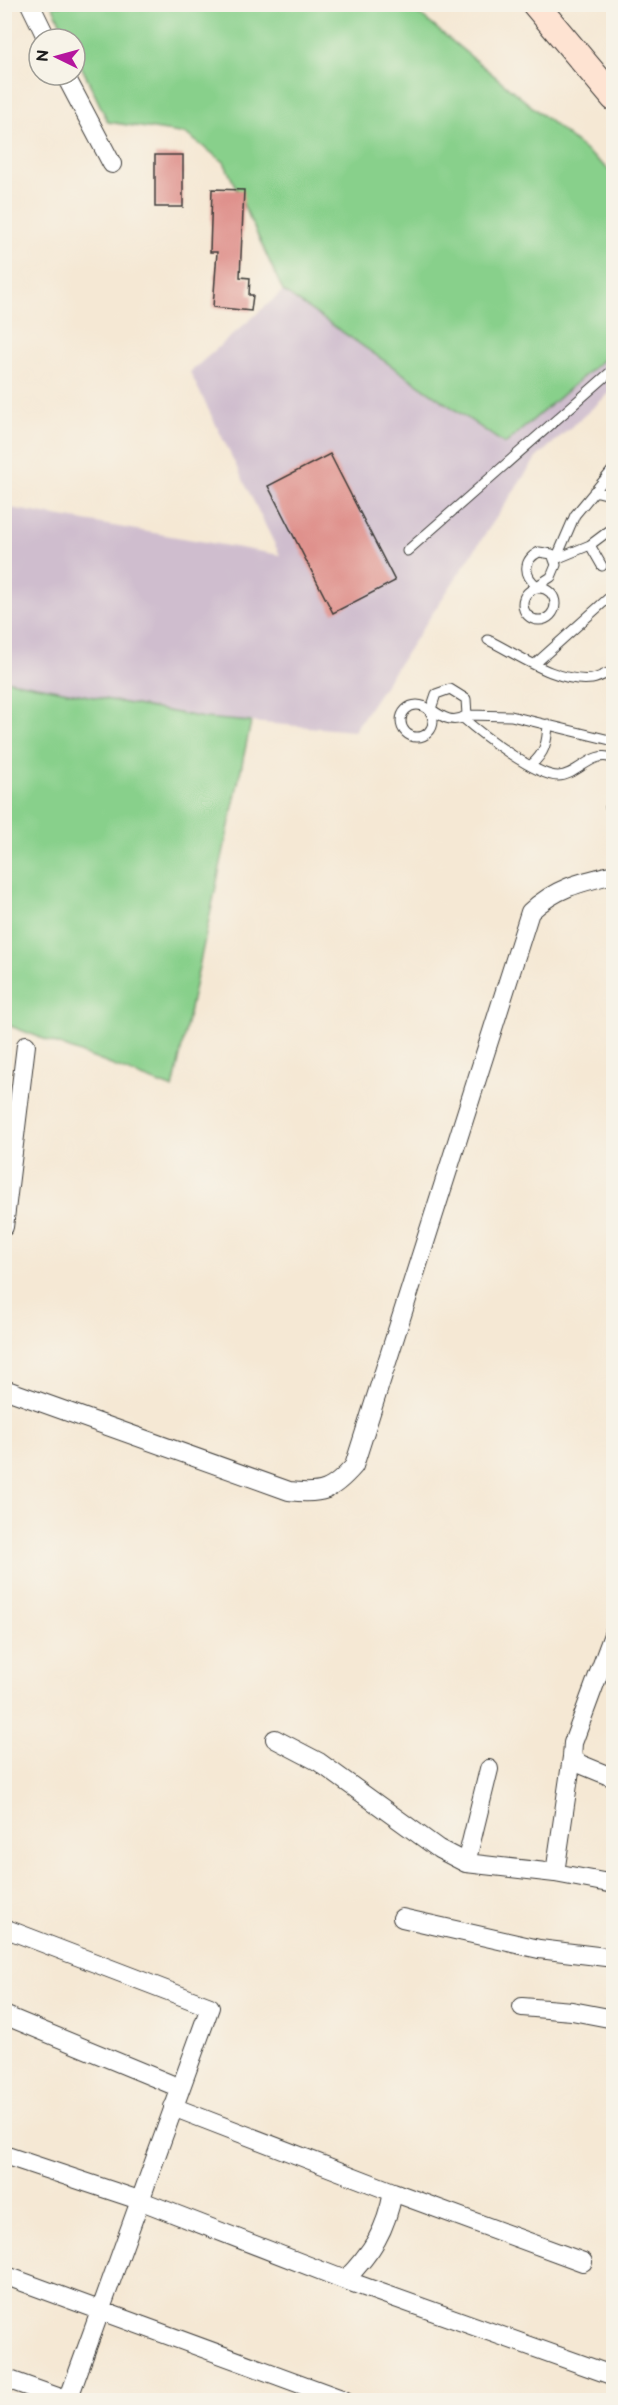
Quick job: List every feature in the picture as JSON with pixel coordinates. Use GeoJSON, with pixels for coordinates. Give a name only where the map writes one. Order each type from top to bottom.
{"type":"FeatureCollection","features":[{"type":"Feature","properties":{"kind":"main road"},"geometry":{"type":"LineString","coordinates":[[536,4],[614,98]]}},
{"type":"Feature","properties":{"kind":"street"},"geometry":{"type":"LineString","coordinates":[[30,4],[41,27]]}},
{"type":"Feature","properties":{"kind":"street"},"geometry":{"type":"LineString","coordinates":[[72,87],[111,164]]}},
{"type":"Feature","properties":{"kind":"street"},"geometry":{"type":"LineString","coordinates":[[4,1389],[289,1491],[311,1493],[335,1487],[354,1466],[530,912],[544,899],[568,885],[614,874]]}},
{"type":"Feature","properties":{"kind":"street"},"geometry":{"type":"LineString","coordinates":[[4,1227],[7,1184],[26,1045]]}},
{"type":"Feature","properties":{"kind":"street"},"geometry":{"type":"LineString","coordinates":[[4,1074],[22,1081]]}},
{"type":"Feature","properties":{"kind":"street"},"geometry":{"type":"LineString","coordinates":[[555,1873],[573,1743],[614,1632]]}},
{"type":"Feature","properties":{"kind":"street"},"geometry":{"type":"LineString","coordinates":[[275,1739],[319,1762],[439,1849],[466,1863],[555,1873],[614,1884]]}},
{"type":"Feature","properties":{"kind":"street"},"geometry":{"type":"LineString","coordinates":[[572,1757],[580,1764],[614,1778]]}},
{"type":"Feature","properties":{"kind":"street"},"geometry":{"type":"LineString","coordinates":[[466,1863],[489,1769]]}},
{"type":"Feature","properties":{"kind":"street"},"geometry":{"type":"LineString","coordinates":[[402,1918],[539,1949],[614,1958]]}},
{"type":"Feature","properties":{"kind":"street"},"geometry":{"type":"LineString","coordinates":[[4,1928],[210,2007],[67,2400],[4,2378]]}},
{"type":"Feature","properties":{"kind":"street"},"geometry":{"type":"LineString","coordinates":[[522,2007],[572,2011],[614,2019]]}},
{"type":"Feature","properties":{"kind":"street"},"geometry":{"type":"LineString","coordinates":[[4,2015],[180,2088]]}},
{"type":"Feature","properties":{"kind":"street"},"geometry":{"type":"LineString","coordinates":[[173,2107],[583,2262]]}},
{"type":"Feature","properties":{"kind":"street"},"geometry":{"type":"LineString","coordinates":[[4,2155],[139,2200],[345,2280],[614,2376]]}},
{"type":"Feature","properties":{"kind":"street"},"geometry":{"type":"LineString","coordinates":[[345,2280],[369,2256],[388,2220],[393,2192]]}},
{"type":"Feature","properties":{"kind":"street"},"geometry":{"type":"LineString","coordinates":[[4,2275],[344,2400]]}},
{"type":"Feature","properties":{"kind":"lane"},"geometry":{"type":"LineString","coordinates":[[407,551],[614,369]]}},
{"type":"Feature","properties":{"kind":"lane"},"geometry":{"type":"LineString","coordinates":[[556,559],[552,554],[539,552],[529,559],[526,574],[537,586],[551,577],[555,571],[556,559],[575,515],[614,468]]}},
{"type":"Feature","properties":{"kind":"lane"},"geometry":{"type":"LineString","coordinates":[[594,491],[614,496]]}},
{"type":"Feature","properties":{"kind":"lane"},"geometry":{"type":"LineString","coordinates":[[556,559],[590,545],[614,527]]}},
{"type":"Feature","properties":{"kind":"lane"},"geometry":{"type":"LineString","coordinates":[[590,545],[602,566]]}},
{"type":"Feature","properties":{"kind":"lane"},"geometry":{"type":"LineString","coordinates":[[535,664],[614,593]]}},
{"type":"Feature","properties":{"kind":"lane"},"geometry":{"type":"LineString","coordinates":[[488,640],[535,664],[578,679],[595,679],[614,670]]}},
{"type":"Feature","properties":{"kind":"lane"},"geometry":{"type":"LineString","coordinates":[[614,741],[511,716],[465,716],[455,720],[444,718],[432,710],[436,694],[450,689],[466,699],[465,716],[490,741],[547,775],[565,775],[596,757],[604,756],[614,759]]}},
{"type":"Feature","properties":{"kind":"lane"},"geometry":{"type":"LineString","coordinates":[[531,765],[542,755],[548,741],[548,724]]}},
{"type":"Feature","properties":{"kind":"shaded area"},"geometry":{"type":"Polygon","coordinates":[[[283,291],[505,444],[613,351],[613,390],[536,458],[354,731],[204,718],[5,680],[4,507],[280,555],[190,372],[283,291]]]}},
{"type":"Feature","properties":{"kind":"green space"},"geometry":{"type":"Polygon","coordinates":[[[52,5],[408,5],[613,173],[613,351],[505,444],[283,291],[224,162],[186,134],[108,122],[87,78],[87,27],[62,27],[52,5]]]}},
{"type":"Feature","properties":{"kind":"green space"},"geometry":{"type":"Polygon","coordinates":[[[5,680],[204,718],[251,722],[173,1089],[5,1024],[5,680]]]}},
{"type":"Feature","properties":{"kind":"building"},"geometry":{"type":"Polygon","coordinates":[[[155,155],[183,155],[183,207],[155,207],[155,155]]]}},
{"type":"Feature","properties":{"kind":"building"},"geometry":{"type":"Polygon","coordinates":[[[212,189],[244,190],[240,277],[250,278],[249,295],[253,295],[251,311],[213,307],[217,252],[210,252],[212,189]]]}},
{"type":"Feature","properties":{"kind":"building"},"geometry":{"type":"Polygon","coordinates":[[[330,454],[395,581],[333,613],[268,486],[330,454]]]}}]}
